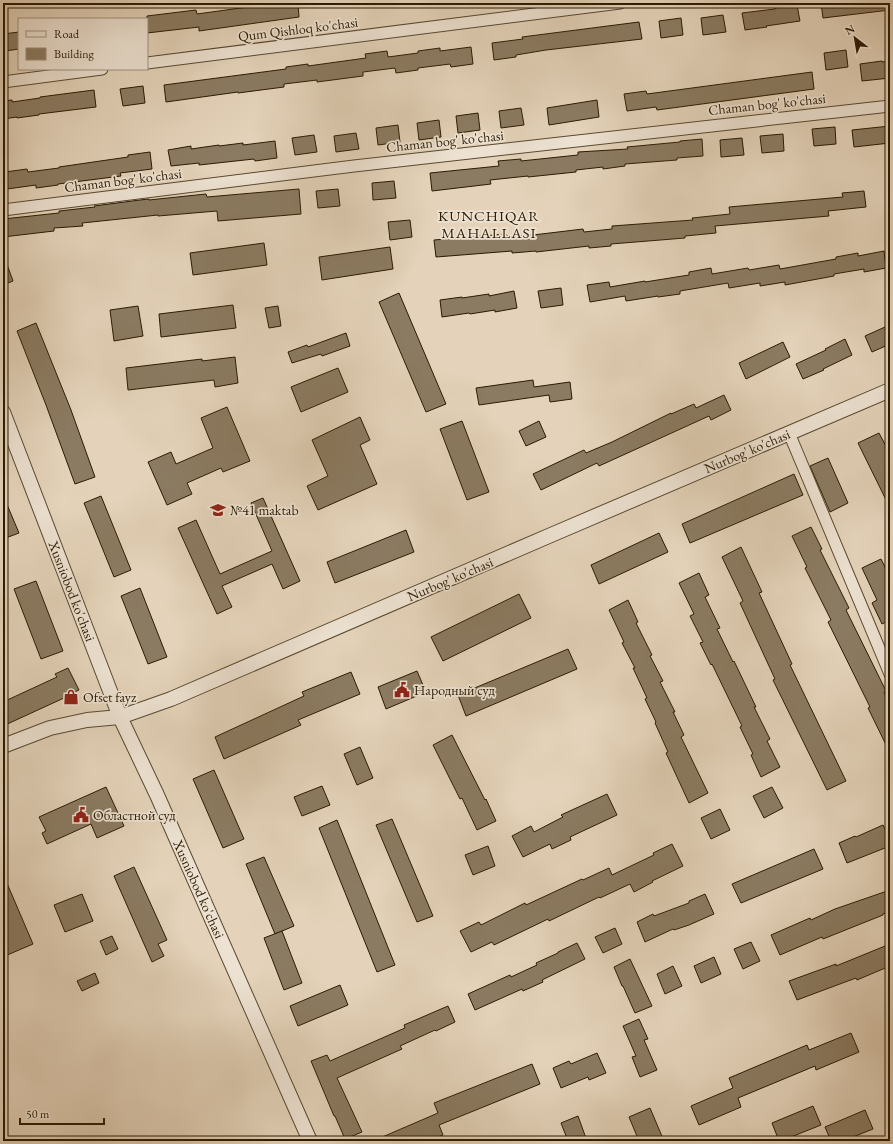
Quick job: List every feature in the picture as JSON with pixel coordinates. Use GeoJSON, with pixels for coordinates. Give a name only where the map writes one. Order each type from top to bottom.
{"type":"FeatureCollection","features":[{"type":"Feature","properties":{"kind":"street","name":"Qum Qishloq ko'chasi"},"geometry":{"type":"LineString","coordinates":[[148,63],[620,3]]}},
{"type":"Feature","properties":{"kind":"street"},"geometry":{"type":"LineString","coordinates":[[3,82],[94,70]]}},
{"type":"Feature","properties":{"kind":"street","name":"Chaman bog' ko'chasi"},"geometry":{"type":"LineString","coordinates":[[3,210],[346,167],[890,106]]}},
{"type":"Feature","properties":{"kind":"street","name":"Nurbog' ko'chasi"},"geometry":{"type":"LineString","coordinates":[[3,746],[50,728],[87,720],[120,717],[171,699],[890,390]]}},
{"type":"Feature","properties":{"kind":"street","name":"Xusniobod ko'chasi"},"geometry":{"type":"LineString","coordinates":[[3,412],[120,717],[163,809],[310,1141]]}},
{"type":"Feature","properties":{"kind":"street"},"geometry":{"type":"LineString","coordinates":[[789,433],[890,674]]}},
{"type":"Feature","properties":{"kind":"building"},"geometry":{"type":"Polygon","coordinates":[[[277,3],[298,3],[299,17],[199,31],[199,27],[148,33],[147,16],[196,10],[197,14],[277,3]]]}},
{"type":"Feature","properties":{"kind":"building"},"geometry":{"type":"Polygon","coordinates":[[[821,3],[890,3],[890,10],[823,18],[821,3]]]}},
{"type":"Feature","properties":{"kind":"building"},"geometry":{"type":"Polygon","coordinates":[[[797,5],[800,21],[745,30],[742,13],[797,5]]]}},
{"type":"Feature","properties":{"kind":"building"},"geometry":{"type":"Polygon","coordinates":[[[723,15],[726,32],[703,35],[701,18],[723,15]]]}},
{"type":"Feature","properties":{"kind":"building"},"geometry":{"type":"Polygon","coordinates":[[[681,18],[683,35],[661,38],[659,21],[681,18]]]}},
{"type":"Feature","properties":{"kind":"building"},"geometry":{"type":"Polygon","coordinates":[[[639,22],[642,39],[546,50],[516,55],[516,57],[494,60],[492,43],[523,39],[522,37],[639,22]]]}},
{"type":"Feature","properties":{"kind":"building"},"geometry":{"type":"Polygon","coordinates":[[[18,32],[18,49],[5,51],[3,34],[18,32]]]}},
{"type":"Feature","properties":{"kind":"building"},"geometry":{"type":"Polygon","coordinates":[[[471,47],[473,64],[451,67],[450,64],[418,68],[418,70],[396,73],[395,68],[363,72],[363,76],[317,82],[317,80],[284,84],[284,87],[166,102],[164,85],[286,69],[286,67],[308,64],[308,66],[366,58],[365,54],[387,51],[388,57],[440,48],[440,51],[471,47]]]}},
{"type":"Feature","properties":{"kind":"building"},"geometry":{"type":"Polygon","coordinates":[[[846,50],[848,67],[826,70],[824,53],[846,50]]]}},
{"type":"Feature","properties":{"kind":"building"},"geometry":{"type":"Polygon","coordinates":[[[890,61],[890,78],[862,81],[860,64],[890,61]]]}},
{"type":"Feature","properties":{"kind":"building"},"geometry":{"type":"Polygon","coordinates":[[[812,72],[814,89],[657,110],[656,107],[627,111],[624,94],[646,91],[647,94],[812,72]]]}},
{"type":"Feature","properties":{"kind":"building"},"geometry":{"type":"Polygon","coordinates":[[[143,86],[145,103],[123,106],[120,89],[143,86]]]}},
{"type":"Feature","properties":{"kind":"building"},"geometry":{"type":"Polygon","coordinates":[[[94,90],[96,107],[3,119],[3,101],[12,100],[12,102],[94,90]]]}},
{"type":"Feature","properties":{"kind":"building"},"geometry":{"type":"Polygon","coordinates":[[[597,100],[599,117],[549,125],[547,108],[597,100]]]}},
{"type":"Feature","properties":{"kind":"building"},"geometry":{"type":"Polygon","coordinates":[[[521,108],[524,125],[501,128],[499,111],[521,108]]]}},
{"type":"Feature","properties":{"kind":"building"},"geometry":{"type":"Polygon","coordinates":[[[478,113],[480,130],[458,133],[456,116],[478,113]]]}},
{"type":"Feature","properties":{"kind":"building"},"geometry":{"type":"Polygon","coordinates":[[[439,120],[441,137],[419,140],[417,123],[439,120]]]}},
{"type":"Feature","properties":{"kind":"building"},"geometry":{"type":"Polygon","coordinates":[[[398,125],[400,142],[378,145],[376,128],[398,125]]]}},
{"type":"Feature","properties":{"kind":"building"},"geometry":{"type":"Polygon","coordinates":[[[890,126],[890,143],[854,147],[852,130],[890,126]]]}},
{"type":"Feature","properties":{"kind":"building"},"geometry":{"type":"Polygon","coordinates":[[[835,127],[836,144],[814,146],[812,129],[835,127]]]}},
{"type":"Feature","properties":{"kind":"building"},"geometry":{"type":"Polygon","coordinates":[[[356,133],[359,149],[336,152],[334,136],[356,133]]]}},
{"type":"Feature","properties":{"kind":"building"},"geometry":{"type":"Polygon","coordinates":[[[783,134],[784,151],[762,153],[760,136],[783,134]]]}},
{"type":"Feature","properties":{"kind":"building"},"geometry":{"type":"Polygon","coordinates":[[[314,135],[317,152],[295,155],[292,138],[314,135]]]}},
{"type":"Feature","properties":{"kind":"building"},"geometry":{"type":"Polygon","coordinates":[[[742,138],[744,155],[721,157],[720,140],[742,138]]]}},
{"type":"Feature","properties":{"kind":"building"},"geometry":{"type":"Polygon","coordinates":[[[702,139],[703,156],[677,158],[677,160],[625,164],[625,166],[603,169],[603,167],[576,170],[576,172],[490,180],[491,184],[432,191],[430,173],[499,166],[498,161],[521,159],[521,161],[578,155],[578,152],[628,149],[627,147],[702,139]]]}},
{"type":"Feature","properties":{"kind":"building"},"geometry":{"type":"Polygon","coordinates":[[[275,141],[277,158],[255,161],[254,159],[199,165],[199,163],[171,166],[168,150],[191,146],[191,149],[219,145],[243,143],[243,145],[275,141]]]}},
{"type":"Feature","properties":{"kind":"building"},"geometry":{"type":"Polygon","coordinates":[[[150,152],[152,169],[120,173],[121,176],[58,185],[36,188],[36,185],[7,189],[5,172],[27,169],[28,172],[59,168],[150,152]]]}},
{"type":"Feature","properties":{"kind":"building"},"geometry":{"type":"Polygon","coordinates":[[[394,181],[396,198],[373,200],[372,183],[394,181]]]}},
{"type":"Feature","properties":{"kind":"building"},"geometry":{"type":"Polygon","coordinates":[[[299,189],[301,214],[218,221],[217,211],[158,215],[82,223],[83,226],[54,228],[54,231],[3,237],[3,219],[59,213],[59,211],[149,199],[206,194],[207,197],[299,189]]]}},
{"type":"Feature","properties":{"kind":"building"},"geometry":{"type":"Polygon","coordinates":[[[338,189],[340,206],[318,208],[316,191],[338,189]]]}},
{"type":"Feature","properties":{"kind":"building"},"geometry":{"type":"Polygon","coordinates":[[[864,191],[866,207],[828,211],[829,216],[715,226],[716,233],[685,236],[685,238],[611,244],[611,246],[589,248],[589,246],[536,252],[512,253],[512,251],[436,257],[434,240],[506,234],[506,236],[533,235],[583,229],[584,232],[612,229],[612,226],[693,220],[692,218],[730,214],[729,207],[843,197],[842,193],[864,191]]]}},
{"type":"Feature","properties":{"kind":"building"},"geometry":{"type":"Polygon","coordinates":[[[410,220],[412,237],[390,240],[388,222],[410,220]]]}},
{"type":"Feature","properties":{"kind":"building"},"geometry":{"type":"Polygon","coordinates":[[[264,243],[267,265],[193,275],[190,253],[264,243]]]}},
{"type":"Feature","properties":{"kind":"building"},"geometry":{"type":"Polygon","coordinates":[[[390,247],[393,269],[322,280],[319,257],[390,247]]]}},
{"type":"Feature","properties":{"kind":"building"},"geometry":{"type":"Polygon","coordinates":[[[884,251],[886,268],[864,272],[864,269],[834,274],[834,276],[785,285],[785,282],[760,286],[760,283],[729,288],[728,283],[680,291],[680,294],[626,301],[625,296],[590,302],[587,285],[609,282],[610,287],[689,275],[689,272],[711,268],[712,274],[779,265],[780,269],[836,259],[836,257],[858,253],[858,256],[884,251]]]}},
{"type":"Feature","properties":{"kind":"building"},"geometry":{"type":"Polygon","coordinates":[[[3,256],[13,281],[3,285],[3,256]]]}},
{"type":"Feature","properties":{"kind":"building"},"geometry":{"type":"Polygon","coordinates":[[[561,288],[563,305],[541,308],[538,291],[561,288]]]}},
{"type":"Feature","properties":{"kind":"building"},"geometry":{"type":"Polygon","coordinates":[[[514,291],[517,308],[495,312],[495,310],[442,317],[440,300],[489,294],[489,296],[514,291]]]}},
{"type":"Feature","properties":{"kind":"building"},"geometry":{"type":"Polygon","coordinates":[[[399,293],[446,404],[426,412],[379,302],[399,293]]]}},
{"type":"Feature","properties":{"kind":"building"},"geometry":{"type":"Polygon","coordinates":[[[233,305],[236,328],[161,337],[159,314],[233,305]]]}},
{"type":"Feature","properties":{"kind":"building"},"geometry":{"type":"Polygon","coordinates":[[[138,306],[143,336],[114,341],[110,310],[138,306]]]}},
{"type":"Feature","properties":{"kind":"building"},"geometry":{"type":"Polygon","coordinates":[[[278,306],[281,326],[269,328],[265,308],[278,306]]]}},
{"type":"Feature","properties":{"kind":"building"},"geometry":{"type":"Polygon","coordinates":[[[36,323],[71,410],[95,477],[75,484],[17,331],[36,323]]]}},
{"type":"Feature","properties":{"kind":"building"},"geometry":{"type":"Polygon","coordinates":[[[885,327],[890,337],[890,344],[872,352],[865,336],[885,327]]]}},
{"type":"Feature","properties":{"kind":"building"},"geometry":{"type":"Polygon","coordinates":[[[346,333],[350,346],[322,356],[321,354],[292,363],[288,352],[307,345],[308,347],[346,333]]]}},
{"type":"Feature","properties":{"kind":"building"},"geometry":{"type":"Polygon","coordinates":[[[845,339],[852,355],[803,379],[796,364],[845,339]]]}},
{"type":"Feature","properties":{"kind":"building"},"geometry":{"type":"Polygon","coordinates":[[[783,342],[790,357],[746,379],[739,363],[783,342]]]}},
{"type":"Feature","properties":{"kind":"building"},"geometry":{"type":"Polygon","coordinates":[[[235,357],[238,383],[215,387],[214,380],[128,390],[126,368],[202,359],[202,361],[235,357]]]}},
{"type":"Feature","properties":{"kind":"building"},"geometry":{"type":"Polygon","coordinates":[[[338,368],[348,392],[301,412],[291,387],[338,368]]]}},
{"type":"Feature","properties":{"kind":"building"},"geometry":{"type":"Polygon","coordinates":[[[533,380],[534,387],[570,382],[572,399],[550,402],[549,395],[479,405],[476,388],[533,380]]]}},
{"type":"Feature","properties":{"kind":"building"},"geometry":{"type":"Polygon","coordinates":[[[724,395],[731,410],[711,420],[709,416],[599,466],[597,463],[541,490],[533,474],[584,450],[586,453],[612,442],[671,413],[694,404],[696,408],[724,395]]]}},
{"type":"Feature","properties":{"kind":"building"},"geometry":{"type":"Polygon","coordinates":[[[227,407],[250,461],[223,472],[221,468],[187,483],[192,494],[167,505],[148,462],[171,452],[176,464],[213,448],[201,418],[227,407]]]}},
{"type":"Feature","properties":{"kind":"building"},"geometry":{"type":"Polygon","coordinates":[[[360,417],[370,440],[360,445],[377,484],[318,510],[307,486],[328,476],[312,440],[360,417]]]}},
{"type":"Feature","properties":{"kind":"building"},"geometry":{"type":"Polygon","coordinates":[[[462,421],[489,492],[467,500],[440,429],[462,421]]]}},
{"type":"Feature","properties":{"kind":"building"},"geometry":{"type":"Polygon","coordinates":[[[539,421],[546,437],[526,446],[519,431],[539,421]]]}},
{"type":"Feature","properties":{"kind":"building"},"geometry":{"type":"Polygon","coordinates":[[[879,433],[890,454],[890,508],[858,443],[879,433]]]}},
{"type":"Feature","properties":{"kind":"building"},"geometry":{"type":"Polygon","coordinates":[[[828,458],[848,503],[830,512],[810,466],[828,458]]]}},
{"type":"Feature","properties":{"kind":"building"},"geometry":{"type":"Polygon","coordinates":[[[794,474],[803,495],[690,543],[682,524],[794,474]]]}},
{"type":"Feature","properties":{"kind":"building"},"geometry":{"type":"Polygon","coordinates":[[[3,495],[19,533],[3,539],[3,495]]]}},
{"type":"Feature","properties":{"kind":"building"},"geometry":{"type":"Polygon","coordinates":[[[101,496],[131,570],[114,577],[84,503],[101,496]]]}},
{"type":"Feature","properties":{"kind":"building"},"geometry":{"type":"Polygon","coordinates":[[[263,498],[300,581],[283,589],[272,564],[222,586],[232,607],[217,614],[178,528],[196,520],[220,574],[272,551],[251,503],[263,498]]]}},
{"type":"Feature","properties":{"kind":"building"},"geometry":{"type":"Polygon","coordinates":[[[811,527],[822,549],[820,550],[849,608],[846,610],[886,691],[884,692],[890,705],[890,753],[868,708],[870,707],[828,622],[831,620],[805,568],[807,567],[792,536],[811,527]]]}},
{"type":"Feature","properties":{"kind":"building"},"geometry":{"type":"Polygon","coordinates":[[[406,530],[414,552],[335,583],[327,562],[406,530]]]}},
{"type":"Feature","properties":{"kind":"building"},"geometry":{"type":"Polygon","coordinates":[[[659,533],[668,552],[599,584],[591,565],[659,533]]]}},
{"type":"Feature","properties":{"kind":"building"},"geometry":{"type":"Polygon","coordinates":[[[741,547],[762,592],[759,593],[792,664],[790,665],[846,781],[827,790],[773,680],[775,679],[740,603],[743,601],[722,557],[741,547]]]}},
{"type":"Feature","properties":{"kind":"building"},"geometry":{"type":"Polygon","coordinates":[[[881,559],[890,577],[890,620],[882,624],[872,603],[877,600],[862,568],[881,559]]]}},
{"type":"Feature","properties":{"kind":"building"},"geometry":{"type":"Polygon","coordinates":[[[699,573],[709,595],[705,597],[720,628],[717,629],[756,707],[754,707],[770,739],[767,741],[780,767],[761,777],[751,755],[753,754],[740,727],[742,726],[712,664],[711,665],[700,643],[703,642],[690,616],[694,614],[679,583],[699,573]]]}},
{"type":"Feature","properties":{"kind":"building"},"geometry":{"type":"Polygon","coordinates":[[[36,581],[63,651],[41,659],[14,589],[36,581]]]}},
{"type":"Feature","properties":{"kind":"building"},"geometry":{"type":"Polygon","coordinates":[[[140,588],[167,657],[148,664],[121,596],[140,588]]]}},
{"type":"Feature","properties":{"kind":"building"},"geometry":{"type":"Polygon","coordinates":[[[519,594],[531,618],[443,661],[431,637],[519,594]]]}},
{"type":"Feature","properties":{"kind":"building"},"geometry":{"type":"Polygon","coordinates":[[[628,600],[638,622],[636,623],[652,655],[650,656],[663,681],[660,682],[675,712],[673,712],[684,735],[681,737],[708,793],[689,803],[666,753],[668,752],[645,699],[647,698],[609,610],[628,600]]]}},
{"type":"Feature","properties":{"kind":"building"},"geometry":{"type":"Polygon","coordinates":[[[568,649],[577,669],[466,716],[458,695],[568,649]]]}},
{"type":"Feature","properties":{"kind":"building"},"geometry":{"type":"Polygon","coordinates":[[[68,668],[79,690],[3,726],[3,702],[57,677],[55,674],[68,668]]]}},
{"type":"Feature","properties":{"kind":"building","name":"Народный суд"},"geometry":{"type":"Polygon","coordinates":[[[417,671],[426,692],[386,709],[378,687],[417,671]]]}},
{"type":"Feature","properties":{"kind":"building"},"geometry":{"type":"Polygon","coordinates":[[[351,672],[360,694],[298,720],[301,725],[224,759],[215,737],[304,696],[302,692],[351,672]]]}},
{"type":"Feature","properties":{"kind":"building"},"geometry":{"type":"Polygon","coordinates":[[[452,735],[496,821],[477,830],[462,798],[460,799],[433,745],[452,735]]]}},
{"type":"Feature","properties":{"kind":"building"},"geometry":{"type":"Polygon","coordinates":[[[360,747],[373,778],[357,785],[344,754],[360,747]]]}},
{"type":"Feature","properties":{"kind":"building"},"geometry":{"type":"Polygon","coordinates":[[[214,770],[244,839],[223,848],[193,779],[214,770]]]}},
{"type":"Feature","properties":{"kind":"building"},"geometry":{"type":"Polygon","coordinates":[[[322,786],[330,805],[302,816],[294,797],[322,786]]]}},
{"type":"Feature","properties":{"kind":"building","name":"Областной суд"},"geometry":{"type":"Polygon","coordinates":[[[106,787],[124,826],[97,838],[91,824],[47,844],[42,833],[46,831],[39,817],[106,787]]]}},
{"type":"Feature","properties":{"kind":"building"},"geometry":{"type":"Polygon","coordinates":[[[772,787],[783,808],[764,818],[753,796],[772,787]]]}},
{"type":"Feature","properties":{"kind":"building"},"geometry":{"type":"Polygon","coordinates":[[[607,794],[617,815],[570,837],[571,840],[552,849],[550,844],[523,857],[512,836],[531,826],[534,832],[563,817],[561,815],[607,794]]]}},
{"type":"Feature","properties":{"kind":"building"},"geometry":{"type":"Polygon","coordinates":[[[720,809],[730,830],[711,839],[701,818],[720,809]]]}},
{"type":"Feature","properties":{"kind":"building"},"geometry":{"type":"Polygon","coordinates":[[[392,819],[433,916],[417,922],[376,825],[392,819]]]}},
{"type":"Feature","properties":{"kind":"building"},"geometry":{"type":"Polygon","coordinates":[[[337,820],[395,965],[377,972],[319,828],[337,820]]]}},
{"type":"Feature","properties":{"kind":"building"},"geometry":{"type":"Polygon","coordinates":[[[883,825],[890,840],[890,846],[847,863],[839,843],[883,825]]]}},
{"type":"Feature","properties":{"kind":"building"},"geometry":{"type":"Polygon","coordinates":[[[672,844],[683,866],[652,881],[653,882],[634,892],[630,884],[549,921],[548,919],[494,945],[492,942],[471,952],[460,931],[479,922],[481,925],[525,903],[526,905],[609,868],[612,875],[654,855],[653,853],[672,844]]]}},
{"type":"Feature","properties":{"kind":"building"},"geometry":{"type":"Polygon","coordinates":[[[488,846],[495,866],[473,875],[465,855],[488,846]]]}},
{"type":"Feature","properties":{"kind":"building"},"geometry":{"type":"Polygon","coordinates":[[[814,849],[823,869],[741,903],[732,884],[814,849]]]}},
{"type":"Feature","properties":{"kind":"building"},"geometry":{"type":"Polygon","coordinates":[[[264,857],[294,926],[275,934],[246,864],[264,857]]]}},
{"type":"Feature","properties":{"kind":"building"},"geometry":{"type":"Polygon","coordinates":[[[134,867],[167,940],[158,944],[164,956],[152,962],[114,876],[134,867]]]}},
{"type":"Feature","properties":{"kind":"building"},"geometry":{"type":"Polygon","coordinates":[[[3,874],[33,944],[5,956],[3,951],[3,874]]]}},
{"type":"Feature","properties":{"kind":"building"},"geometry":{"type":"Polygon","coordinates":[[[890,890],[890,911],[780,955],[771,935],[810,918],[811,920],[835,909],[890,890]]]}},
{"type":"Feature","properties":{"kind":"building"},"geometry":{"type":"Polygon","coordinates":[[[82,894],[93,921],[65,932],[54,905],[82,894]]]}},
{"type":"Feature","properties":{"kind":"building"},"geometry":{"type":"Polygon","coordinates":[[[705,894],[714,914],[689,925],[674,930],[673,929],[645,942],[637,922],[653,914],[654,916],[689,903],[689,901],[705,894]]]}},
{"type":"Feature","properties":{"kind":"building"},"geometry":{"type":"Polygon","coordinates":[[[615,928],[622,944],[603,953],[595,937],[615,928]]]}},
{"type":"Feature","properties":{"kind":"building"},"geometry":{"type":"Polygon","coordinates":[[[282,931],[302,983],[284,990],[264,938],[282,931]]]}},
{"type":"Feature","properties":{"kind":"building"},"geometry":{"type":"Polygon","coordinates":[[[112,936],[118,949],[106,955],[100,941],[112,936]]]}},
{"type":"Feature","properties":{"kind":"building"},"geometry":{"type":"Polygon","coordinates":[[[751,942],[760,961],[743,969],[734,949],[751,942]]]}},
{"type":"Feature","properties":{"kind":"building"},"geometry":{"type":"Polygon","coordinates":[[[577,943],[585,959],[542,980],[543,982],[523,991],[522,989],[475,1010],[468,994],[510,975],[511,977],[537,965],[536,963],[577,943]]]}},
{"type":"Feature","properties":{"kind":"building"},"geometry":{"type":"Polygon","coordinates":[[[890,944],[890,966],[857,980],[856,978],[797,1000],[789,981],[836,964],[836,966],[890,944]]]}},
{"type":"Feature","properties":{"kind":"building"},"geometry":{"type":"Polygon","coordinates":[[[714,957],[721,974],[701,983],[694,966],[714,957]]]}},
{"type":"Feature","properties":{"kind":"building"},"geometry":{"type":"Polygon","coordinates":[[[630,959],[652,1006],[635,1013],[614,967],[630,959]]]}},
{"type":"Feature","properties":{"kind":"building"},"geometry":{"type":"Polygon","coordinates":[[[673,966],[682,986],[665,994],[657,974],[673,966]]]}},
{"type":"Feature","properties":{"kind":"building"},"geometry":{"type":"Polygon","coordinates":[[[95,973],[99,983],[82,991],[77,981],[95,973]]]}},
{"type":"Feature","properties":{"kind":"building"},"geometry":{"type":"Polygon","coordinates":[[[340,985],[348,1005],[298,1026],[290,1006],[340,985]]]}},
{"type":"Feature","properties":{"kind":"building"},"geometry":{"type":"Polygon","coordinates":[[[448,1006],[455,1022],[400,1046],[402,1049],[337,1078],[362,1132],[345,1139],[311,1061],[327,1055],[330,1061],[405,1028],[404,1025],[448,1006]]]}},
{"type":"Feature","properties":{"kind":"building"},"geometry":{"type":"Polygon","coordinates":[[[639,1019],[648,1039],[644,1040],[657,1070],[640,1077],[632,1057],[636,1056],[623,1026],[639,1019]]]}},
{"type":"Feature","properties":{"kind":"building"},"geometry":{"type":"Polygon","coordinates":[[[851,1033],[859,1052],[816,1070],[815,1066],[738,1098],[741,1107],[699,1125],[691,1106],[733,1088],[729,1078],[807,1045],[809,1050],[851,1033]]]}},
{"type":"Feature","properties":{"kind":"building"},"geometry":{"type":"Polygon","coordinates":[[[597,1053],[606,1073],[589,1080],[588,1077],[561,1088],[553,1068],[569,1061],[571,1064],[597,1053]]]}},
{"type":"Feature","properties":{"kind":"building"},"geometry":{"type":"Polygon","coordinates":[[[532,1064],[540,1084],[439,1125],[443,1135],[428,1141],[373,1141],[438,1113],[434,1103],[532,1064]]]}},
{"type":"Feature","properties":{"kind":"building"},"geometry":{"type":"Polygon","coordinates":[[[813,1106],[821,1125],[779,1141],[772,1123],[813,1106]]]}},
{"type":"Feature","properties":{"kind":"building"},"geometry":{"type":"Polygon","coordinates":[[[650,1108],[664,1141],[639,1141],[629,1117],[650,1108]]]}},
{"type":"Feature","properties":{"kind":"building"},"geometry":{"type":"Polygon","coordinates":[[[865,1110],[873,1129],[843,1141],[831,1141],[825,1127],[865,1110]]]}},
{"type":"Feature","properties":{"kind":"building"},"geometry":{"type":"Polygon","coordinates":[[[578,1116],[587,1141],[568,1141],[561,1123],[578,1116]]]}},
{"type":"Feature","properties":{"kind":"place","name":"№41 maktab"},"geometry":{"type":"Point","coordinates":[218,510]}},
{"type":"Feature","properties":{"kind":"place","name":"Народный суд"},"geometry":{"type":"Point","coordinates":[402,690]}},
{"type":"Feature","properties":{"kind":"place","name":"Ofset fayz"},"geometry":{"type":"Point","coordinates":[71,697]}},
{"type":"Feature","properties":{"kind":"place","name":"Областной суд"},"geometry":{"type":"Point","coordinates":[81,815]}},
{"type":"Feature","properties":{"kind":"district","name":"KUNCHIQAR MAHALLASI"},"geometry":{"type":"Point","coordinates":[489,224]}}]}
